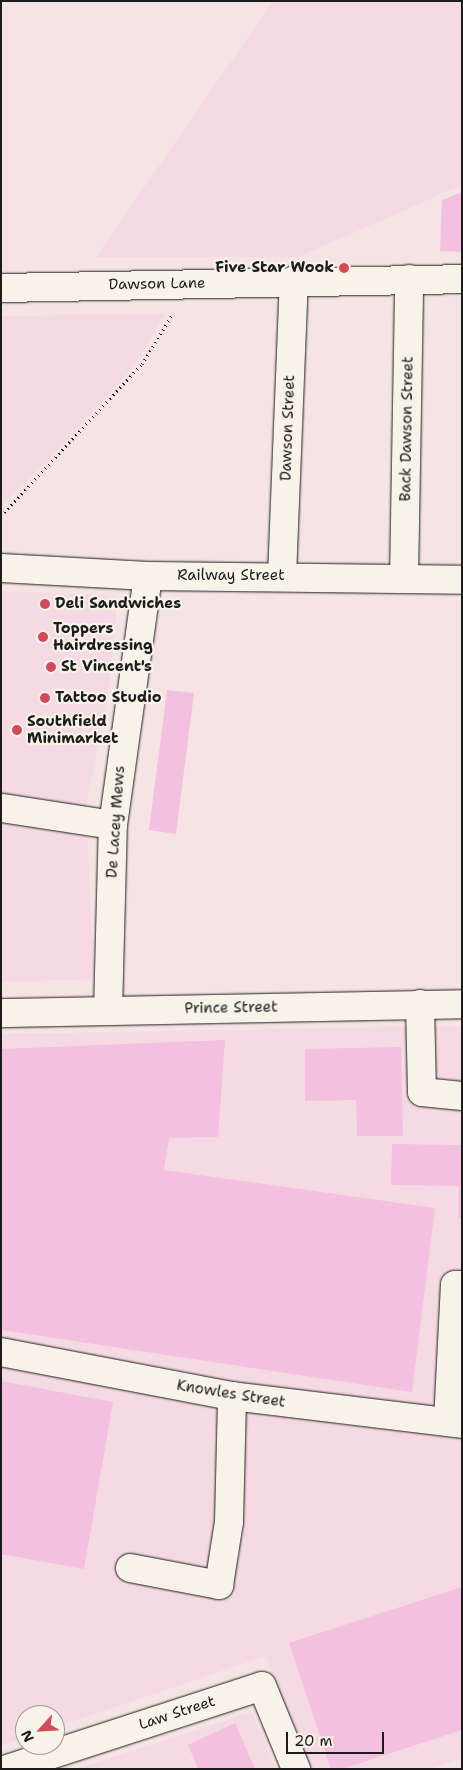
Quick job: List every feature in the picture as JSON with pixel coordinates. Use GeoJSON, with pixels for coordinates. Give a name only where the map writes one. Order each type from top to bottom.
{"type":"FeatureCollection","features":[{"type":"Feature","properties":{"kind":"street","name":"Back Dawson Street"},"geometry":{"type":"LineString","coordinates":[[404,579],[410,279]]}},
{"type":"Feature","properties":{"kind":"street","name":"Dawson Lane"},"geometry":{"type":"LineString","coordinates":[[1,288],[294,280],[462,279]]}},
{"type":"Feature","properties":{"kind":"street","name":"Dawson Street"},"geometry":{"type":"LineString","coordinates":[[282,576],[294,280]]}},
{"type":"Feature","properties":{"kind":"street","name":"Railway Street"},"geometry":{"type":"LineString","coordinates":[[1,568],[148,576],[282,576],[462,580]]}},
{"type":"Feature","properties":{"kind":"street","name":"De Lacey Mews"},"geometry":{"type":"LineString","coordinates":[[108,1011],[113,825],[148,576]]}},
{"type":"Feature","properties":{"kind":"street"},"geometry":{"type":"LineString","coordinates":[[2,808],[113,825]]}},
{"type":"Feature","properties":{"kind":"street"},"geometry":{"type":"LineString","coordinates":[[420,1004],[422,1092],[462,1096]]}},
{"type":"Feature","properties":{"kind":"street","name":"Prince Street"},"geometry":{"type":"LineString","coordinates":[[1,1013],[462,1004]]}},
{"type":"Feature","properties":{"kind":"street"},"geometry":{"type":"LineString","coordinates":[[455,1423],[455,1285],[462,1285]]}},
{"type":"Feature","properties":{"kind":"street","name":"Knowles Street"},"geometry":{"type":"LineString","coordinates":[[1,1352],[232,1396],[455,1423]]}},
{"type":"Feature","properties":{"kind":"street"},"geometry":{"type":"LineString","coordinates":[[130,1568],[219,1585],[230,1522],[232,1396]]}},
{"type":"Feature","properties":{"kind":"street","name":"Law Street"},"geometry":{"type":"LineString","coordinates":[[7,1769],[262,1686],[296,1769]]}},
{"type":"Feature","properties":{"kind":"path"},"geometry":{"type":"LineString","coordinates":[[1,516],[142,364],[193,284]]}},
{"type":"Feature","properties":{"kind":"shaded area"},"geometry":{"type":"Polygon","coordinates":[[[273,1],[462,1],[462,185],[298,257],[96,257],[273,1]]]}},
{"type":"Feature","properties":{"kind":"shaded area"},"geometry":{"type":"Polygon","coordinates":[[[165,314],[136,364],[46,463],[1,504],[1,316],[165,314]]]}},
{"type":"Feature","properties":{"kind":"shaded area"},"geometry":{"type":"Polygon","coordinates":[[[1,591],[118,596],[108,695],[86,806],[94,979],[1,982],[1,591]]]}},
{"type":"Feature","properties":{"kind":"shaded area"},"geometry":{"type":"Polygon","coordinates":[[[462,1026],[462,1758],[431,1769],[307,1769],[266,1656],[65,1724],[65,1705],[15,1705],[15,1740],[1,1745],[1,1034],[462,1026]]]}},
{"type":"Feature","properties":{"kind":"shaded area"},"geometry":{"type":"Polygon","coordinates":[[[252,1712],[276,1769],[76,1769],[252,1712]]]}},
{"type":"Feature","properties":{"kind":"building"},"geometry":{"type":"Polygon","coordinates":[[[462,192],[462,252],[440,251],[442,200],[462,192]]]}},
{"type":"Feature","properties":{"kind":"building"},"geometry":{"type":"Polygon","coordinates":[[[167,690],[194,693],[176,834],[149,830],[167,690]]]}},
{"type":"Feature","properties":{"kind":"building"},"geometry":{"type":"Polygon","coordinates":[[[225,1040],[218,1137],[169,1138],[164,1170],[435,1208],[412,1392],[1,1330],[1,1049],[225,1040]]]}},
{"type":"Feature","properties":{"kind":"building"},"geometry":{"type":"Polygon","coordinates":[[[401,1047],[403,1136],[357,1136],[356,1100],[305,1101],[305,1049],[401,1047]]]}},
{"type":"Feature","properties":{"kind":"building"},"geometry":{"type":"Polygon","coordinates":[[[392,1144],[462,1145],[462,1218],[459,1218],[459,1186],[391,1185],[392,1144]]]}},
{"type":"Feature","properties":{"kind":"building"},"geometry":{"type":"Polygon","coordinates":[[[1,1381],[113,1402],[84,1569],[1,1554],[1,1381]]]}},
{"type":"Feature","properties":{"kind":"building"},"geometry":{"type":"Polygon","coordinates":[[[462,1587],[462,1730],[342,1769],[331,1769],[289,1643],[462,1587]]]}},
{"type":"Feature","properties":{"kind":"building"},"geometry":{"type":"Polygon","coordinates":[[[235,1723],[255,1769],[198,1769],[188,1745],[235,1723]]]}},
{"type":"Feature","properties":{"kind":"place","name":"Five Star Wook"},"geometry":{"type":"Point","coordinates":[344,268]}},
{"type":"Feature","properties":{"kind":"place","name":"Deli Sandwiches"},"geometry":{"type":"Point","coordinates":[45,604]}},
{"type":"Feature","properties":{"kind":"place","name":"Toppers Hairdressing"},"geometry":{"type":"Point","coordinates":[43,637]}},
{"type":"Feature","properties":{"kind":"place","name":"St Vincent's"},"geometry":{"type":"Point","coordinates":[51,667]}},
{"type":"Feature","properties":{"kind":"place","name":"Tattoo Studio"},"geometry":{"type":"Point","coordinates":[45,698]}},
{"type":"Feature","properties":{"kind":"place","name":"Southfield Minimarket"},"geometry":{"type":"Point","coordinates":[17,730]}}]}
